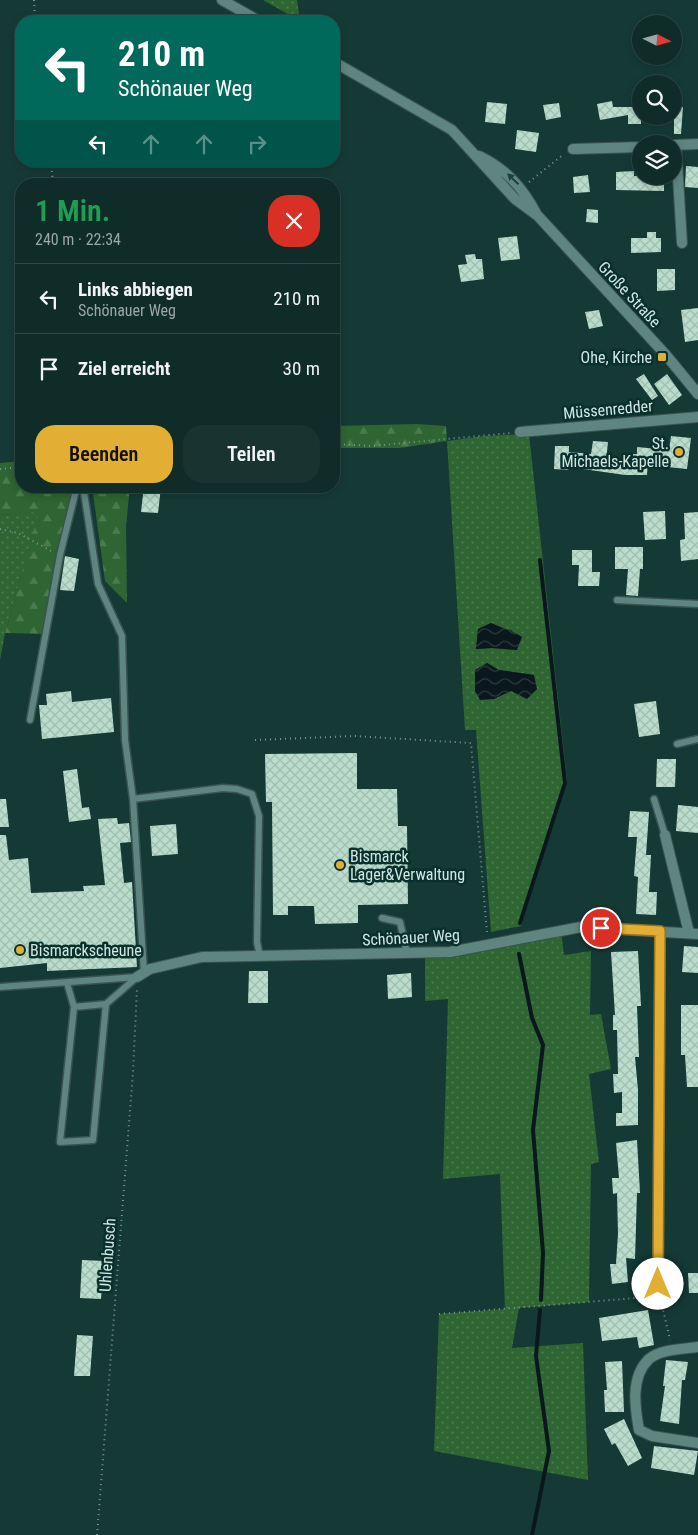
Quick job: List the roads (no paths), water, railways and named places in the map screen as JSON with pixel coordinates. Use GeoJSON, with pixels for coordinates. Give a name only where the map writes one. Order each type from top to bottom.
{"type":"FeatureCollection","features":[{"type":"Feature","properties":{"kind":"street"},"geometry":{"type":"LineString","coordinates":[[222,0],[248,15]]}},
{"type":"Feature","properties":{"kind":"street","name":"Große Straße"},"geometry":{"type":"LineString","coordinates":[[340,65],[441,122],[476,154],[515,200],[538,216],[666,355],[698,394]]}},
{"type":"Feature","properties":{"kind":"street"},"geometry":{"type":"LineString","coordinates":[[682,145],[698,144]]}},
{"type":"Feature","properties":{"kind":"street"},"geometry":{"type":"LineString","coordinates":[[573,149],[632,148]]}},
{"type":"Feature","properties":{"kind":"street","name":"Große Straße"},"geometry":{"type":"LineString","coordinates":[[476,154],[498,165],[524,190],[538,216]]}},
{"type":"Feature","properties":{"kind":"street"},"geometry":{"type":"LineString","coordinates":[[678,185],[682,243]]}},
{"type":"Feature","properties":{"kind":"street","name":"Müssenredder"},"geometry":{"type":"LineString","coordinates":[[520,432],[698,417]]}},
{"type":"Feature","properties":{"kind":"street","name":"Schönauer Weg"},"geometry":{"type":"LineString","coordinates":[[140,975],[150,968],[202,957],[450,952],[581,926],[693,933],[664,835]]}},
{"type":"Feature","properties":{"kind":"street"},"geometry":{"type":"LineString","coordinates":[[658,1284],[660,931]]}},
{"type":"Feature","properties":{"kind":"street"},"geometry":{"type":"LineString","coordinates":[[698,1347],[673,1350],[650,1359],[640,1375],[634,1401],[639,1430],[652,1436],[698,1443]]}},
{"type":"Feature","properties":{"kind":"lane"},"geometry":{"type":"LineString","coordinates":[[30,720],[60,555],[75,493]]}},
{"type":"Feature","properties":{"kind":"lane"},"geometry":{"type":"LineString","coordinates":[[84,493],[98,584],[122,636],[124,740],[133,799],[140,975]]}},
{"type":"Feature","properties":{"kind":"lane"},"geometry":{"type":"LineString","coordinates":[[617,600],[698,604]]}},
{"type":"Feature","properties":{"kind":"lane"},"geometry":{"type":"LineString","coordinates":[[677,744],[698,739]]}},
{"type":"Feature","properties":{"kind":"lane"},"geometry":{"type":"LineString","coordinates":[[133,799],[222,788],[238,789],[252,794],[259,816],[257,942],[260,957]]}},
{"type":"Feature","properties":{"kind":"lane"},"geometry":{"type":"LineString","coordinates":[[654,799],[664,835]]}},
{"type":"Feature","properties":{"kind":"lane"},"geometry":{"type":"LineString","coordinates":[[382,918],[400,922],[407,953]]}},
{"type":"Feature","properties":{"kind":"lane"},"geometry":{"type":"LineString","coordinates":[[0,987],[67,984],[140,975]]}},
{"type":"Feature","properties":{"kind":"lane"},"geometry":{"type":"LineString","coordinates":[[74,1007],[106,1004],[140,975]]}},
{"type":"Feature","properties":{"kind":"lane"},"geometry":{"type":"LineString","coordinates":[[67,984],[74,1007],[60,1142],[92,1140],[106,1004]]}},
{"type":"Feature","properties":{"kind":"water"},"geometry":{"type":"Polygon","coordinates":[[[491,623],[522,637],[517,650],[476,649],[478,629],[491,623]]]}},
{"type":"Feature","properties":{"kind":"water"},"geometry":{"type":"Polygon","coordinates":[[[487,663],[499,670],[534,675],[537,689],[527,699],[511,691],[494,699],[480,700],[475,691],[475,670],[487,663]]]}},
{"type":"Feature","properties":{"kind":"waterway"},"geometry":{"type":"LineString","coordinates":[[520,923],[565,783],[540,560]]}},
{"type":"Feature","properties":{"kind":"waterway"},"geometry":{"type":"LineString","coordinates":[[519,954],[532,1018],[543,1045],[533,1130],[543,1253],[541,1300]]}},
{"type":"Feature","properties":{"kind":"waterway"},"geometry":{"type":"LineString","coordinates":[[532,1535],[549,1451],[536,1356],[540,1310]]}},
{"type":"Feature","properties":{"kind":"place","name":"Ohe, Kirche"},"geometry":{"type":"Point","coordinates":[662,357]}},
{"type":"Feature","properties":{"kind":"place","name":"St. Michaels-Kapelle"},"geometry":{"type":"Point","coordinates":[679,452]}},
{"type":"Feature","properties":{"kind":"place","name":"Bismarck Lager&Verwaltung"},"geometry":{"type":"Point","coordinates":[340,865]}},
{"type":"Feature","properties":{"kind":"place","name":"Bismarckscheune"},"geometry":{"type":"Point","coordinates":[20,950]}}]}
